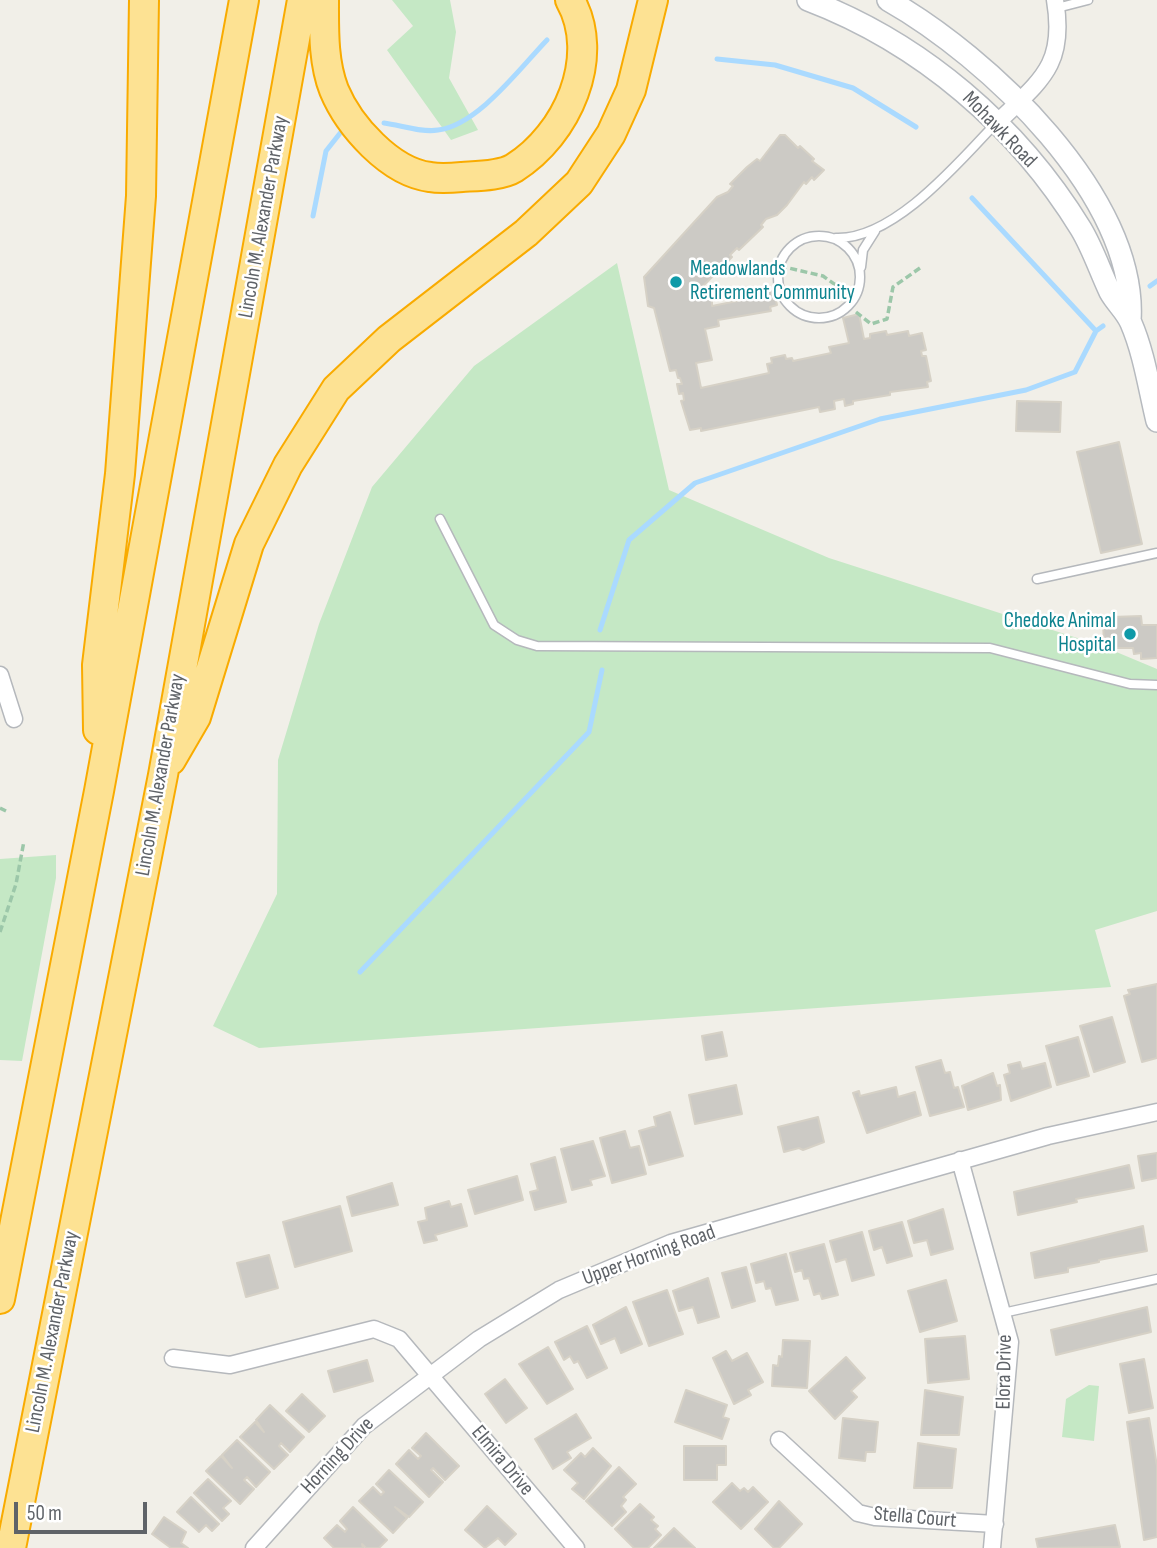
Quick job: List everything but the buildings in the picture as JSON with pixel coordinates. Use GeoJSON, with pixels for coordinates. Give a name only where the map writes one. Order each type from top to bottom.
{"type":"FeatureCollection","features":[{"type":"Feature","properties":{"kind":"highway"},"geometry":{"type":"LineString","coordinates":[[99,791],[97,665],[120,474],[132,334],[141,196],[144,0]]}},
{"type":"Feature","properties":{"kind":"highway"},"geometry":{"type":"LineString","coordinates":[[0,1299],[99,791],[244,0]]}},
{"type":"Feature","properties":{"kind":"highway","name":"Lincoln M. Alexander Parkway"},"geometry":{"type":"LineString","coordinates":[[11,1548],[163,775],[302,0]]}},
{"type":"Feature","properties":{"kind":"highway"},"geometry":{"type":"LineString","coordinates":[[324,0],[325,55],[334,90],[349,117],[399,166],[428,177],[449,178],[512,169],[535,151],[553,130],[571,101],[582,68],[582,40],[570,0]]}},
{"type":"Feature","properties":{"kind":"highway"},"geometry":{"type":"LineString","coordinates":[[163,775],[196,718],[249,544],[288,466],[336,389],[389,339],[526,233],[579,183],[611,134],[631,90],[653,0]]}},
{"type":"Feature","properties":{"kind":"main road","name":"Mohawk Road"},"geometry":{"type":"LineString","coordinates":[[808,0],[902,47],[953,83],[998,122],[1072,216],[1091,247],[1112,296],[1130,321],[1151,372],[1157,421]]}},
{"type":"Feature","properties":{"kind":"main road","name":"Mohawk Road"},"geometry":{"type":"LineString","coordinates":[[888,0],[929,23],[979,62],[1019,101],[1078,172],[1104,217],[1132,292],[1130,321]]}},
{"type":"Feature","properties":{"kind":"street"},"geometry":{"type":"LineString","coordinates":[[998,122],[1054,61],[1060,36],[1056,4]]}},
{"type":"Feature","properties":{"kind":"street"},"geometry":{"type":"LineString","coordinates":[[0,675],[14,719]]}},
{"type":"Feature","properties":{"kind":"street","name":"Upper Horning Road"},"geometry":{"type":"LineString","coordinates":[[430,1373],[532,1306],[615,1265],[671,1243],[1048,1136],[1157,1112]]}},
{"type":"Feature","properties":{"kind":"street","name":"Elora Drive"},"geometry":{"type":"LineString","coordinates":[[960,1160],[1010,1342],[992,1548]]}},
{"type":"Feature","properties":{"kind":"street"},"geometry":{"type":"LineString","coordinates":[[173,1358],[230,1365],[374,1329],[399,1339],[430,1373]]}},
{"type":"Feature","properties":{"kind":"street","name":"Elmira Drive"},"geometry":{"type":"LineString","coordinates":[[430,1373],[569,1546]]}},
{"type":"Feature","properties":{"kind":"street","name":"Horning Drive"},"geometry":{"type":"LineString","coordinates":[[254,1548],[364,1426],[430,1373]]}},
{"type":"Feature","properties":{"kind":"street","name":"Stella Court"},"geometry":{"type":"LineString","coordinates":[[779,1440],[858,1513],[875,1517],[995,1524]]}},
{"type":"Feature","properties":{"kind":"lane"},"geometry":{"type":"LineString","coordinates":[[1056,4],[1088,0]]}},
{"type":"Feature","properties":{"kind":"lane"},"geometry":{"type":"LineString","coordinates":[[876,230],[863,250],[859,289],[842,312],[814,318],[800,314],[789,304],[779,287],[780,266],[791,247],[805,238],[819,236],[854,239],[876,230],[893,219],[961,161],[998,122]]}},
{"type":"Feature","properties":{"kind":"lane"},"geometry":{"type":"LineString","coordinates":[[833,238],[846,245],[860,270]]}},
{"type":"Feature","properties":{"kind":"lane"},"geometry":{"type":"LineString","coordinates":[[440,519],[494,625],[517,640],[537,646],[990,648],[1130,684],[1157,685]]}},
{"type":"Feature","properties":{"kind":"lane"},"geometry":{"type":"LineString","coordinates":[[1037,579],[1157,553]]}},
{"type":"Feature","properties":{"kind":"lane"},"geometry":{"type":"LineString","coordinates":[[1003,1313],[1157,1279]]}},
{"type":"Feature","properties":{"kind":"path"},"geometry":{"type":"LineString","coordinates":[[780,266],[823,276],[854,298]]}},
{"type":"Feature","properties":{"kind":"path"},"geometry":{"type":"LineString","coordinates":[[856,312],[871,324],[887,319],[892,287],[920,268]]}},
{"type":"Feature","properties":{"kind":"path"},"geometry":{"type":"LineString","coordinates":[[0,808],[6,811]]}},
{"type":"Feature","properties":{"kind":"path"},"geometry":{"type":"LineString","coordinates":[[0,932],[16,884],[24,841]]}},
{"type":"Feature","properties":{"kind":"green space"},"geometry":{"type":"Polygon","coordinates":[[[392,0],[450,0],[456,32],[449,78],[478,130],[451,140],[387,50],[413,26],[392,0]]]}},
{"type":"Feature","properties":{"kind":"green space"},"geometry":{"type":"Polygon","coordinates":[[[617,263],[669,490],[829,558],[1102,646],[1157,669],[1157,911],[1095,930],[1111,987],[259,1048],[213,1026],[277,894],[278,760],[319,624],[372,487],[474,366],[617,263]]]}},
{"type":"Feature","properties":{"kind":"green space"},"geometry":{"type":"Polygon","coordinates":[[[56,855],[56,878],[22,1061],[0,1060],[0,859],[56,855]]]}},
{"type":"Feature","properties":{"kind":"green space"},"geometry":{"type":"Polygon","coordinates":[[[1089,1385],[1099,1386],[1094,1441],[1062,1437],[1066,1399],[1089,1385]]]}},
{"type":"Feature","properties":{"kind":"waterway"},"geometry":{"type":"LineString","coordinates":[[384,123],[425,130],[453,126],[483,107],[547,40]]}},
{"type":"Feature","properties":{"kind":"waterway"},"geometry":{"type":"LineString","coordinates":[[717,59],[775,65],[853,88],[916,127]]}},
{"type":"Feature","properties":{"kind":"waterway"},"geometry":{"type":"LineString","coordinates":[[313,216],[326,151],[341,132]]}},
{"type":"Feature","properties":{"kind":"waterway"},"geometry":{"type":"LineString","coordinates":[[972,198],[1096,331]]}},
{"type":"Feature","properties":{"kind":"waterway"},"geometry":{"type":"LineString","coordinates":[[1150,286],[1157,281]]}},
{"type":"Feature","properties":{"kind":"waterway"},"geometry":{"type":"LineString","coordinates":[[600,630],[629,540],[695,483],[880,419],[1026,390],[1075,372],[1096,331],[1103,326]]}},
{"type":"Feature","properties":{"kind":"waterway"},"geometry":{"type":"LineString","coordinates":[[360,972],[589,732],[602,670]]}},
{"type":"Feature","properties":{"kind":"place","name":"Meadowlands Retirement Community"},"geometry":{"type":"Point","coordinates":[676,282]}},
{"type":"Feature","properties":{"kind":"place","name":"Chedoke Animal Hospital"},"geometry":{"type":"Point","coordinates":[1130,634]}}]}
